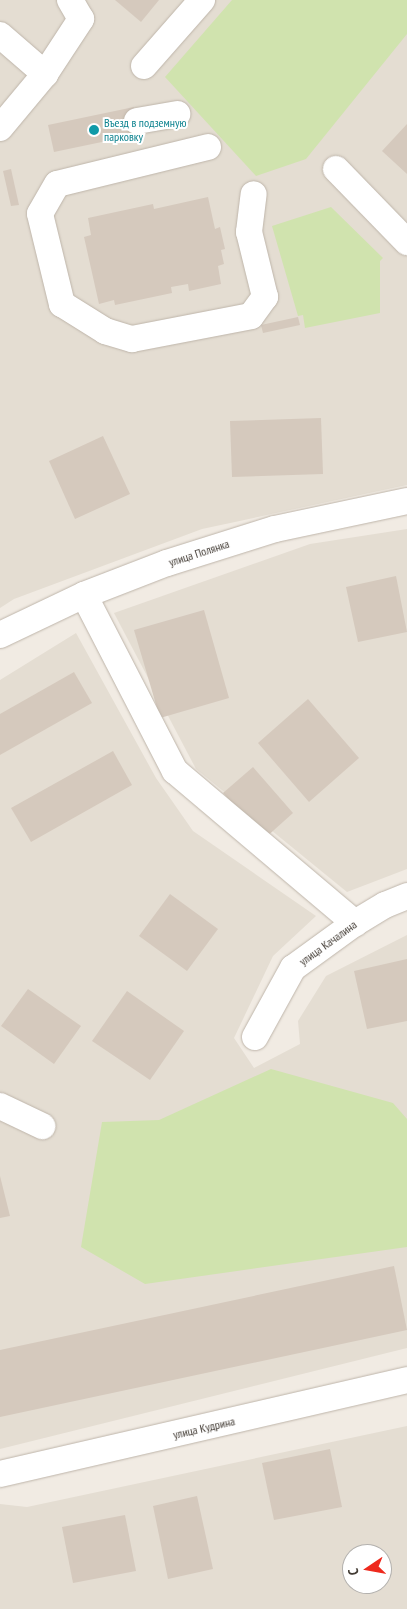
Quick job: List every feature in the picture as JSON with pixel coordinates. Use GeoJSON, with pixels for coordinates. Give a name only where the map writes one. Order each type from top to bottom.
{"type":"FeatureCollection","features":[{"type":"Feature","properties":{"kind":"street"},"geometry":{"type":"LineString","coordinates":[[0,128],[45,74],[81,19],[70,0]]}},
{"type":"Feature","properties":{"kind":"street"},"geometry":{"type":"LineString","coordinates":[[144,66],[202,0]]}},
{"type":"Feature","properties":{"kind":"street"},"geometry":{"type":"LineString","coordinates":[[0,36],[45,74]]}},
{"type":"Feature","properties":{"kind":"street"},"geometry":{"type":"LineString","coordinates":[[137,120],[177,114]]}},
{"type":"Feature","properties":{"kind":"street"},"geometry":{"type":"LineString","coordinates":[[208,147],[57,184],[40,214],[62,304],[105,331],[132,339],[251,316],[265,297],[249,232],[254,194]]}},
{"type":"Feature","properties":{"kind":"street"},"geometry":{"type":"LineString","coordinates":[[336,168],[407,242]]}},
{"type":"Feature","properties":{"kind":"street","name":"улица Полянка"},"geometry":{"type":"LineString","coordinates":[[0,635],[84,595],[167,563],[275,529],[407,501]]}},
{"type":"Feature","properties":{"kind":"street"},"geometry":{"type":"LineString","coordinates":[[84,595],[175,772],[355,923]]}},
{"type":"Feature","properties":{"kind":"street","name":"улица Качалина"},"geometry":{"type":"LineString","coordinates":[[254,1037],[293,968],[355,923],[385,905],[407,896]]}},
{"type":"Feature","properties":{"kind":"street"},"geometry":{"type":"LineString","coordinates":[[0,1106],[42,1126]]}},
{"type":"Feature","properties":{"kind":"street","name":"улица Кудрина"},"geometry":{"type":"LineString","coordinates":[[0,1474],[407,1380]]}},
{"type":"Feature","properties":{"kind":"shaded area"},"geometry":{"type":"Polygon","coordinates":[[[0,0],[407,0],[407,485],[202,529],[14,599],[0,608],[0,0]]]}},
{"type":"Feature","properties":{"kind":"shaded area"},"geometry":{"type":"Polygon","coordinates":[[[407,529],[407,869],[347,892],[196,769],[114,613],[310,544],[407,529]]]}},
{"type":"Feature","properties":{"kind":"shaded area"},"geometry":{"type":"Polygon","coordinates":[[[76,633],[156,778],[193,831],[316,916],[273,956],[234,1038],[254,1068],[300,1044],[298,1021],[326,976],[407,935],[407,1348],[0,1449],[0,680],[76,633]]]}},
{"type":"Feature","properties":{"kind":"shaded area"},"geometry":{"type":"Polygon","coordinates":[[[407,1426],[407,1609],[0,1609],[0,1504],[27,1507],[407,1426]]]}},
{"type":"Feature","properties":{"kind":"green space"},"geometry":{"type":"Polygon","coordinates":[[[232,0],[407,0],[407,34],[306,159],[256,176],[165,77],[232,0]]]}},
{"type":"Feature","properties":{"kind":"green space"},"geometry":{"type":"Polygon","coordinates":[[[331,207],[383,258],[380,261],[380,313],[305,328],[303,315],[298,316],[272,226],[331,207]]]}},
{"type":"Feature","properties":{"kind":"green space"},"geometry":{"type":"Polygon","coordinates":[[[271,1069],[393,1103],[407,1119],[407,1247],[145,1284],[81,1247],[102,1122],[159,1120],[271,1069]]]}},
{"type":"Feature","properties":{"kind":"building"},"geometry":{"type":"Polygon","coordinates":[[[115,0],[159,0],[141,22],[115,0]]]}},
{"type":"Feature","properties":{"kind":"building","name":"Въезд в подземную парковку"},"geometry":{"type":"Polygon","coordinates":[[[134,107],[140,134],[54,152],[48,125],[134,107]]]}},
{"type":"Feature","properties":{"kind":"building"},"geometry":{"type":"Polygon","coordinates":[[[407,124],[407,174],[382,151],[407,124]]]}},
{"type":"Feature","properties":{"kind":"building"},"geometry":{"type":"Polygon","coordinates":[[[11,169],[19,205],[11,206],[3,171],[11,169]]]}},
{"type":"Feature","properties":{"kind":"building"},"geometry":{"type":"Polygon","coordinates":[[[208,197],[215,229],[220,227],[225,249],[221,250],[224,264],[218,266],[221,284],[189,291],[188,284],[171,287],[172,293],[115,305],[114,300],[99,304],[84,237],[91,235],[88,218],[153,204],[154,209],[208,197]]]}},
{"type":"Feature","properties":{"kind":"building"},"geometry":{"type":"Polygon","coordinates":[[[298,317],[300,325],[263,333],[261,325],[298,317]]]}},
{"type":"Feature","properties":{"kind":"building"},"geometry":{"type":"Polygon","coordinates":[[[321,418],[323,474],[232,477],[230,421],[321,418]]]}},
{"type":"Feature","properties":{"kind":"building"},"geometry":{"type":"Polygon","coordinates":[[[103,436],[130,494],[75,519],[49,461],[103,436]]]}},
{"type":"Feature","properties":{"kind":"building"},"geometry":{"type":"Polygon","coordinates":[[[396,576],[407,632],[358,642],[346,587],[396,576]]]}},
{"type":"Feature","properties":{"kind":"building"},"geometry":{"type":"Polygon","coordinates":[[[204,610],[229,698],[160,718],[134,630],[204,610]]]}},
{"type":"Feature","properties":{"kind":"building"},"geometry":{"type":"Polygon","coordinates":[[[74,672],[92,703],[0,755],[0,714],[74,672]]]}},
{"type":"Feature","properties":{"kind":"building"},"geometry":{"type":"Polygon","coordinates":[[[308,699],[359,758],[309,802],[258,743],[308,699]]]}},
{"type":"Feature","properties":{"kind":"building"},"geometry":{"type":"Polygon","coordinates":[[[113,751],[132,785],[31,842],[11,808],[113,751]]]}},
{"type":"Feature","properties":{"kind":"building"},"geometry":{"type":"Polygon","coordinates":[[[253,767],[293,813],[264,839],[223,793],[253,767]]]}},
{"type":"Feature","properties":{"kind":"building"},"geometry":{"type":"Polygon","coordinates":[[[170,894],[218,929],[187,971],[139,936],[170,894]]]}},
{"type":"Feature","properties":{"kind":"building"},"geometry":{"type":"Polygon","coordinates":[[[407,959],[407,1021],[367,1029],[354,971],[407,959]]]}},
{"type":"Feature","properties":{"kind":"building"},"geometry":{"type":"Polygon","coordinates":[[[28,989],[81,1026],[54,1064],[1,1026],[28,989]]]}},
{"type":"Feature","properties":{"kind":"building"},"geometry":{"type":"Polygon","coordinates":[[[127,991],[184,1031],[150,1080],[92,1041],[127,991]]]}},
{"type":"Feature","properties":{"kind":"building"},"geometry":{"type":"Polygon","coordinates":[[[0,1176],[10,1216],[0,1218],[0,1176]]]}},
{"type":"Feature","properties":{"kind":"building"},"geometry":{"type":"Polygon","coordinates":[[[394,1266],[407,1330],[0,1417],[0,1350],[394,1266]]]}},
{"type":"Feature","properties":{"kind":"building"},"geometry":{"type":"Polygon","coordinates":[[[330,1449],[342,1507],[274,1520],[262,1463],[330,1449]]]}},
{"type":"Feature","properties":{"kind":"building"},"geometry":{"type":"Polygon","coordinates":[[[197,1496],[213,1569],[168,1579],[153,1506],[197,1496]]]}},
{"type":"Feature","properties":{"kind":"building"},"geometry":{"type":"Polygon","coordinates":[[[125,1515],[136,1571],[73,1583],[62,1527],[125,1515]]]}},
{"type":"Feature","properties":{"kind":"place","name":"Въезд в подземную парковку"},"geometry":{"type":"Point","coordinates":[94,130]}}]}
